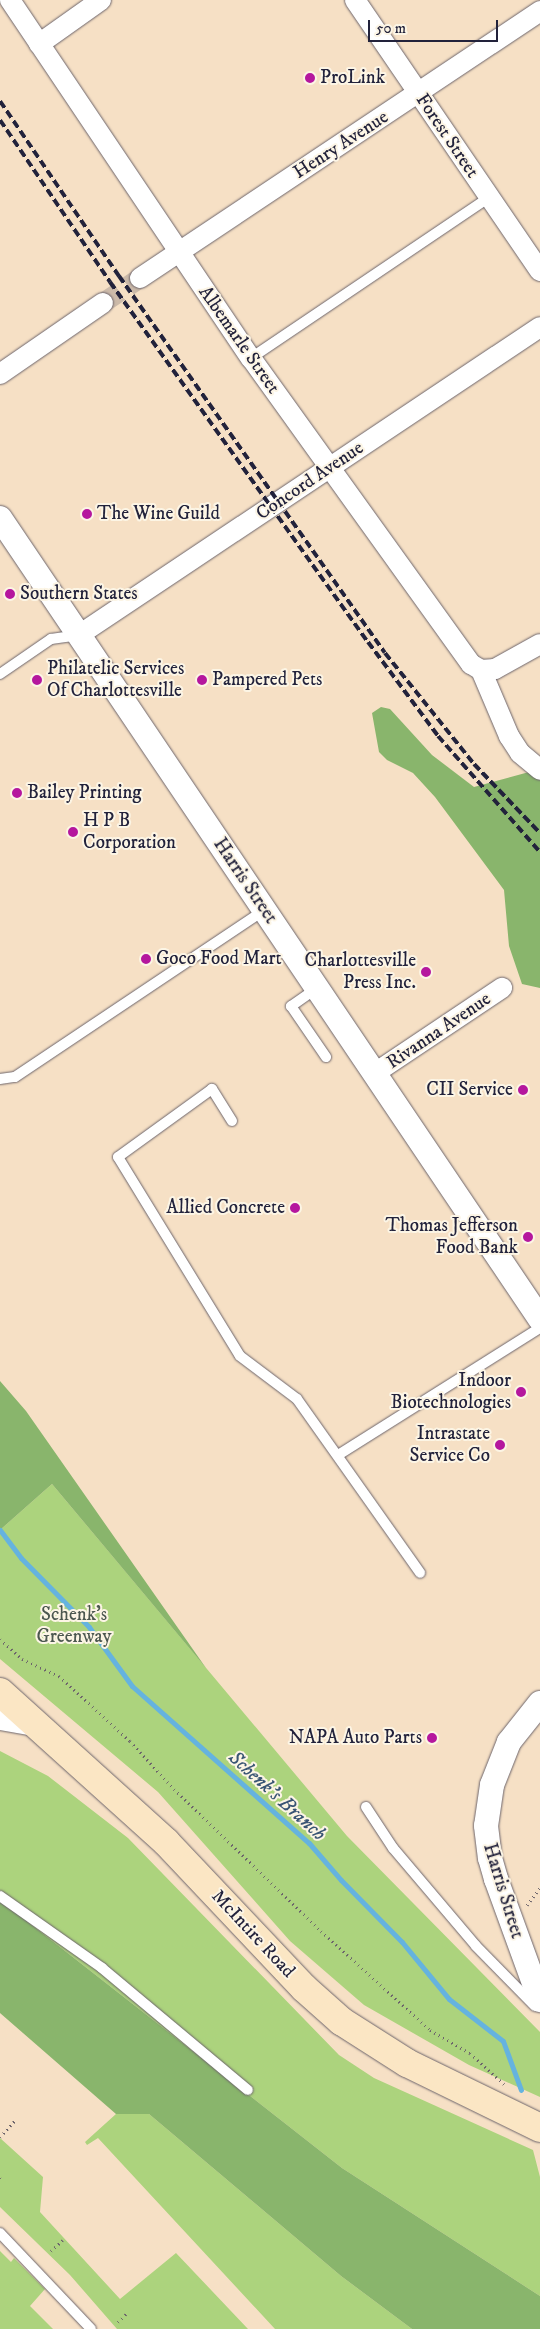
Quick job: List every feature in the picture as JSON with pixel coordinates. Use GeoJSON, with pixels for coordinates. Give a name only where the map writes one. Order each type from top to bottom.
{"type":"FeatureCollection","features":[{"type":"Feature","properties":{"kind":"main road","name":"McIntire Road"},"geometry":{"type":"LineString","coordinates":[[0,1692],[166,1842],[298,1982],[342,2021],[407,2062],[540,2128]]}},
{"type":"Feature","properties":{"kind":"street","name":"Albemarle Street"},"geometry":{"type":"LineString","coordinates":[[10,0],[178,252],[328,469],[471,664],[481,670]]}},
{"type":"Feature","properties":{"kind":"street"},"geometry":{"type":"LineString","coordinates":[[39,44],[101,0]]}},
{"type":"Feature","properties":{"kind":"street","name":"Forest Street"},"geometry":{"type":"LineString","coordinates":[[355,0],[540,271]]}},
{"type":"Feature","properties":{"kind":"street","name":"Henry Avenue"},"geometry":{"type":"LineString","coordinates":[[140,278],[419,94],[540,11]]}},
{"type":"Feature","properties":{"kind":"street"},"geometry":{"type":"LineString","coordinates":[[0,374],[103,303]]}},
{"type":"Feature","properties":{"kind":"street","name":"Concord Avenue"},"geometry":{"type":"LineString","coordinates":[[79,635],[540,327]]}},
{"type":"Feature","properties":{"kind":"street","name":"Harris Street"},"geometry":{"type":"LineString","coordinates":[[0,518],[540,1319]]}},
{"type":"Feature","properties":{"kind":"street"},"geometry":{"type":"LineString","coordinates":[[540,644],[495,670],[481,670],[509,736],[520,753],[540,770]]}},
{"type":"Feature","properties":{"kind":"street","name":"Rivanna Avenue"},"geometry":{"type":"LineString","coordinates":[[375,1073],[502,988]]}},
{"type":"Feature","properties":{"kind":"street","name":"Harris Street"},"geometry":{"type":"LineString","coordinates":[[540,1703],[510,1742],[492,1785],[486,1826],[490,1858],[496,1879],[540,2000]]}},
{"type":"Feature","properties":{"kind":"street"},"geometry":{"type":"LineString","coordinates":[[0,1720],[38,1728]]}},
{"type":"Feature","properties":{"kind":"lane"},"geometry":{"type":"LineString","coordinates":[[250,358],[490,197]]}},
{"type":"Feature","properties":{"kind":"lane"},"geometry":{"type":"LineString","coordinates":[[0,674],[51,639],[79,635]]}},
{"type":"Feature","properties":{"kind":"lane"},"geometry":{"type":"LineString","coordinates":[[0,1079],[15,1077],[264,910]]}},
{"type":"Feature","properties":{"kind":"lane"},"geometry":{"type":"LineString","coordinates":[[317,988],[291,1006],[326,1057]]}},
{"type":"Feature","properties":{"kind":"lane"},"geometry":{"type":"LineString","coordinates":[[232,1121],[212,1090],[118,1157],[240,1356],[297,1399],[420,1573]]}},
{"type":"Feature","properties":{"kind":"lane"},"geometry":{"type":"LineString","coordinates":[[338,1455],[540,1328]]}},
{"type":"Feature","properties":{"kind":"lane"},"geometry":{"type":"LineString","coordinates":[[366,1807],[393,1848],[476,1946],[540,2009]]}},
{"type":"Feature","properties":{"kind":"lane"},"geometry":{"type":"LineString","coordinates":[[0,1896],[102,1968],[248,2090]]}},
{"type":"Feature","properties":{"kind":"lane"},"geometry":{"type":"LineString","coordinates":[[0,2233],[91,2329]]}},
{"type":"Feature","properties":{"kind":"path"},"geometry":{"type":"LineString","coordinates":[[0,1639],[22,1660],[59,1676],[140,1750],[174,1788],[321,1931],[430,2030],[470,2053],[508,2088]]}},
{"type":"Feature","properties":{"kind":"path"},"geometry":{"type":"LineString","coordinates":[[525,1908],[540,1888]]}},
{"type":"Feature","properties":{"kind":"path"},"geometry":{"type":"LineString","coordinates":[[0,2137],[16,2119]]}},
{"type":"Feature","properties":{"kind":"path"},"geometry":{"type":"LineString","coordinates":[[51,2251],[63,2240]]}},
{"type":"Feature","properties":{"kind":"path"},"geometry":{"type":"LineString","coordinates":[[118,2322],[128,2312]]}},
{"type":"Feature","properties":{"kind":"green space"},"geometry":{"type":"Polygon","coordinates":[[[381,707],[390,709],[432,755],[474,787],[540,769],[540,988],[522,984],[509,946],[504,890],[435,797],[413,773],[387,760],[379,752],[372,713],[381,707]]]}},
{"type":"Feature","properties":{"kind":"green space"},"geometry":{"type":"Polygon","coordinates":[[[0,1381],[26,1411],[206,1668],[52,1484],[0,1530],[0,1381]]]}},
{"type":"Feature","properties":{"kind":"green space","name":"Schenk's Greenway"},"geometry":{"type":"Polygon","coordinates":[[[52,1484],[347,1836],[540,2032],[540,2097],[469,2065],[364,2005],[290,1941],[158,1792],[0,1659],[0,1530],[52,1484]]]}},
{"type":"Feature","properties":{"kind":"green space"},"geometry":{"type":"Polygon","coordinates":[[[0,1751],[48,1776],[128,1838],[339,2055],[374,2078],[533,2150],[540,2177],[540,2296],[342,2168],[0,1900],[0,1751]]]}},
{"type":"Feature","properties":{"kind":"green space"},"geometry":{"type":"Polygon","coordinates":[[[0,1900],[342,2168],[540,2296],[540,2329],[412,2329],[341,2276],[149,2114],[116,2114],[0,2013],[0,1900]]]}},
{"type":"Feature","properties":{"kind":"green space"},"geometry":{"type":"Polygon","coordinates":[[[116,2114],[149,2114],[341,2276],[412,2329],[275,2329],[98,2138],[87,2145],[85,2142],[116,2114]]]}},
{"type":"Feature","properties":{"kind":"green space"},"geometry":{"type":"Polygon","coordinates":[[[0,2138],[43,2177],[40,2212],[120,2299],[176,2253],[248,2329],[117,2329],[70,2275],[0,2207],[0,2138]]]}},
{"type":"Feature","properties":{"kind":"green space"},"geometry":{"type":"Polygon","coordinates":[[[0,2251],[11,2262],[14,2258],[45,2289],[30,2306],[53,2329],[0,2329],[0,2251]]]}},
{"type":"Feature","properties":{"kind":"waterway","name":"Schenk's Branch"},"geometry":{"type":"LineString","coordinates":[[0,1530],[21,1558],[89,1627],[132,1686],[309,1843],[341,1880],[402,1942],[449,1999],[503,2041],[521,2090]]}},
{"type":"Feature","properties":{"kind":"tunnel"},"geometry":{"type":"LineString","coordinates":[[103,303],[140,278]]}},
{"type":"Feature","properties":{"kind":"railway"},"geometry":{"type":"LineString","coordinates":[[0,101],[119,276],[385,653],[474,764],[540,833]]}},
{"type":"Feature","properties":{"kind":"railway"},"geometry":{"type":"LineString","coordinates":[[0,120],[110,282],[368,642],[438,736],[540,852]]}},
{"type":"Feature","properties":{"kind":"place","name":"ProLink"},"geometry":{"type":"Point","coordinates":[310,78]}},
{"type":"Feature","properties":{"kind":"place","name":"The Wine Guild"},"geometry":{"type":"Point","coordinates":[87,514]}},
{"type":"Feature","properties":{"kind":"place","name":"Southern States"},"geometry":{"type":"Point","coordinates":[10,594]}},
{"type":"Feature","properties":{"kind":"place","name":"Philatelic Services Of Charlottesville"},"geometry":{"type":"Point","coordinates":[37,680]}},
{"type":"Feature","properties":{"kind":"place","name":"Pampered Pets"},"geometry":{"type":"Point","coordinates":[202,680]}},
{"type":"Feature","properties":{"kind":"place","name":"Bailey Printing"},"geometry":{"type":"Point","coordinates":[17,793]}},
{"type":"Feature","properties":{"kind":"place","name":"H P B Corporation"},"geometry":{"type":"Point","coordinates":[73,832]}},
{"type":"Feature","properties":{"kind":"place","name":"Goco Food Mart"},"geometry":{"type":"Point","coordinates":[146,959]}},
{"type":"Feature","properties":{"kind":"place","name":"Charlottesville Press Inc."},"geometry":{"type":"Point","coordinates":[426,972]}},
{"type":"Feature","properties":{"kind":"place","name":"CII Service"},"geometry":{"type":"Point","coordinates":[523,1090]}},
{"type":"Feature","properties":{"kind":"place","name":"Allied Concrete"},"geometry":{"type":"Point","coordinates":[295,1208]}},
{"type":"Feature","properties":{"kind":"place","name":"Thomas Jefferson Food Bank"},"geometry":{"type":"Point","coordinates":[528,1237]}},
{"type":"Feature","properties":{"kind":"place","name":"Indoor Biotechnologies"},"geometry":{"type":"Point","coordinates":[521,1392]}},
{"type":"Feature","properties":{"kind":"place","name":"Intrastate Service Co"},"geometry":{"type":"Point","coordinates":[500,1445]}},
{"type":"Feature","properties":{"kind":"place","name":"NAPA Auto Parts"},"geometry":{"type":"Point","coordinates":[432,1738]}}]}
